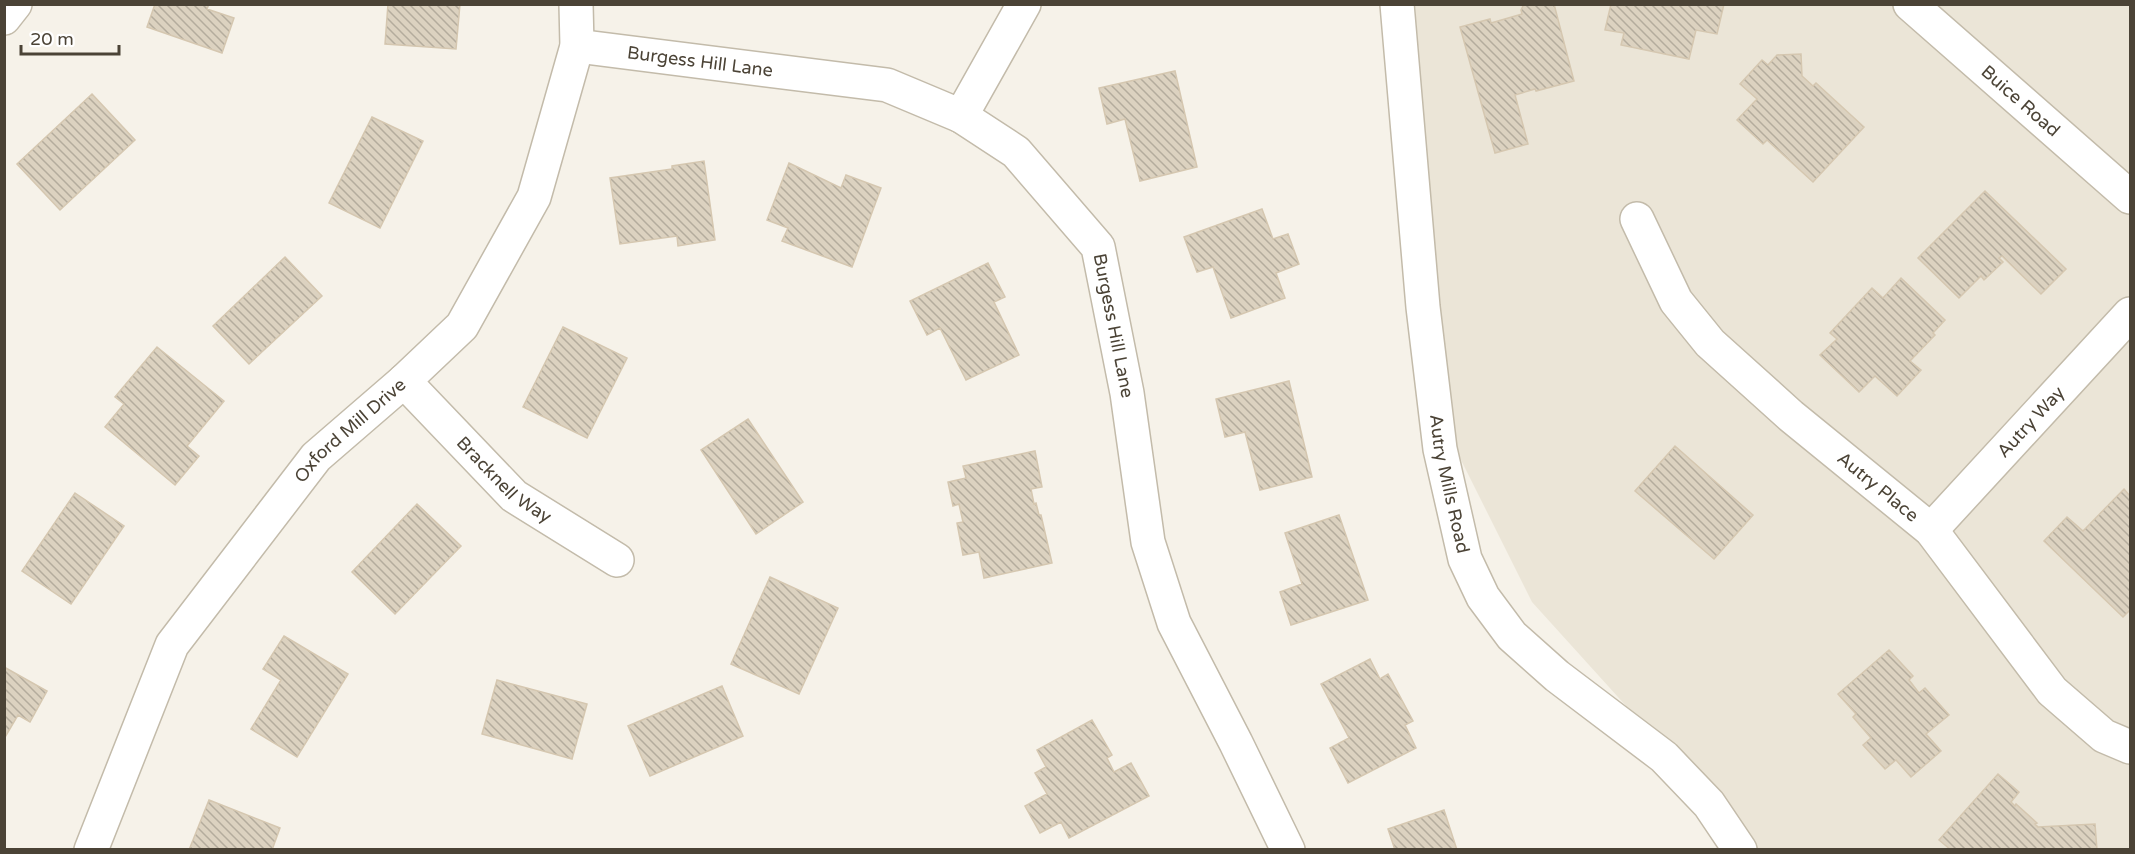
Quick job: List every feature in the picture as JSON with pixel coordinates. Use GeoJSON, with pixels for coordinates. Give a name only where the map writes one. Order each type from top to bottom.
{"type":"FeatureCollection","features":[{"type":"Feature","properties":{"kind":"street"},"geometry":{"type":"LineString","coordinates":[[4,18],[15,4]]}},
{"type":"Feature","properties":{"kind":"street","name":"Oxford Mill Drive"},"geometry":{"type":"LineString","coordinates":[[91,849],[172,645],[316,457],[404,381],[462,326],[534,197],[577,46],[576,4]]}},
{"type":"Feature","properties":{"kind":"street"},"geometry":{"type":"LineString","coordinates":[[961,116],[1024,4]]}},
{"type":"Feature","properties":{"kind":"street","name":"Autry Mills Road"},"geometry":{"type":"LineString","coordinates":[[1397,4],[1423,307],[1438,437],[1465,559],[1483,597],[1512,636],[1557,676],[1664,757],[1709,804],[1740,849]]}},
{"type":"Feature","properties":{"kind":"street","name":"Buice Road"},"geometry":{"type":"LineString","coordinates":[[1910,4],[2130,197]]}},
{"type":"Feature","properties":{"kind":"street","name":"Burgess Hill Lane"},"geometry":{"type":"LineString","coordinates":[[577,46],[887,85],[961,116],[1016,152],[1098,247],[1127,393],[1148,542],[1174,623],[1288,849]]}},
{"type":"Feature","properties":{"kind":"street","name":"Autry Place"},"geometry":{"type":"LineString","coordinates":[[1637,219],[1676,301],[1710,343],[1791,416],[1931,530],[2052,691],[2104,735],[2130,747]]}},
{"type":"Feature","properties":{"kind":"street","name":"Autry Way"},"geometry":{"type":"LineString","coordinates":[[1931,530],[2130,314]]}},
{"type":"Feature","properties":{"kind":"street","name":"Bracknell Way"},"geometry":{"type":"LineString","coordinates":[[404,381],[513,496],[617,560]]}},
{"type":"Feature","properties":{"kind":"shaded area"},"geometry":{"type":"Polygon","coordinates":[[[1415,5],[2130,5],[2130,849],[1744,849],[1723,813],[1532,602],[1447,432],[1415,5]]]}},
{"type":"Feature","properties":{"kind":"building"},"geometry":{"type":"Polygon","coordinates":[[[155,4],[209,4],[207,9],[234,18],[222,53],[147,27],[155,4]]]}},
{"type":"Feature","properties":{"kind":"building"},"geometry":{"type":"Polygon","coordinates":[[[388,4],[460,4],[456,49],[385,44],[388,4]]]}},
{"type":"Feature","properties":{"kind":"building"},"geometry":{"type":"Polygon","coordinates":[[[1524,4],[1554,4],[1574,81],[1515,95],[1528,144],[1495,153],[1460,27],[1490,19],[1491,23],[1522,14],[1524,4]]]}},
{"type":"Feature","properties":{"kind":"building"},"geometry":{"type":"Polygon","coordinates":[[[1611,4],[1724,4],[1717,34],[1696,30],[1689,59],[1621,45],[1624,33],[1605,30],[1611,4]]]}},
{"type":"Feature","properties":{"kind":"building"},"geometry":{"type":"Polygon","coordinates":[[[1801,54],[1802,76],[1813,86],[1816,83],[1864,127],[1813,182],[1767,140],[1763,144],[1737,120],[1757,99],[1740,84],[1762,60],[1768,65],[1777,55],[1801,54]]]}},
{"type":"Feature","properties":{"kind":"building"},"geometry":{"type":"Polygon","coordinates":[[[1175,71],[1197,167],[1140,181],[1125,119],[1107,124],[1099,88],[1175,71]]]}},
{"type":"Feature","properties":{"kind":"building"},"geometry":{"type":"Polygon","coordinates":[[[92,94],[135,140],[60,210],[17,164],[92,94]]]}},
{"type":"Feature","properties":{"kind":"building"},"geometry":{"type":"Polygon","coordinates":[[[372,117],[423,141],[380,228],[329,203],[372,117]]]}},
{"type":"Feature","properties":{"kind":"building"},"geometry":{"type":"Polygon","coordinates":[[[704,161],[715,240],[678,246],[677,236],[620,244],[610,178],[672,169],[672,166],[704,161]]]}},
{"type":"Feature","properties":{"kind":"building"},"geometry":{"type":"Polygon","coordinates":[[[789,163],[841,188],[846,175],[881,188],[852,267],[782,241],[788,228],[767,220],[789,163]]]}},
{"type":"Feature","properties":{"kind":"building"},"geometry":{"type":"Polygon","coordinates":[[[1985,191],[2066,269],[2041,294],[2002,256],[1999,258],[2003,262],[1984,280],[1981,276],[1959,298],[1918,258],[1985,191]]]}},
{"type":"Feature","properties":{"kind":"building"},"geometry":{"type":"Polygon","coordinates":[[[1262,209],[1273,239],[1288,234],[1299,264],[1276,273],[1285,298],[1231,318],[1213,267],[1197,272],[1184,237],[1262,209]]]}},
{"type":"Feature","properties":{"kind":"building"},"geometry":{"type":"Polygon","coordinates":[[[285,257],[322,296],[249,364],[213,326],[285,257]]]}},
{"type":"Feature","properties":{"kind":"building"},"geometry":{"type":"Polygon","coordinates":[[[988,263],[1005,297],[994,302],[1019,355],[966,380],[940,328],[927,335],[910,301],[988,263]]]}},
{"type":"Feature","properties":{"kind":"building"},"geometry":{"type":"Polygon","coordinates":[[[1901,278],[1945,320],[1933,333],[1935,335],[1910,361],[1921,370],[1897,396],[1875,376],[1859,392],[1820,355],[1837,339],[1830,333],[1872,288],[1883,298],[1901,278]]]}},
{"type":"Feature","properties":{"kind":"building"},"geometry":{"type":"Polygon","coordinates":[[[563,327],[627,358],[587,438],[523,407],[563,327]]]}},
{"type":"Feature","properties":{"kind":"building"},"geometry":{"type":"Polygon","coordinates":[[[157,347],[224,401],[187,446],[199,456],[175,485],[105,427],[124,404],[115,397],[157,347]]]}},
{"type":"Feature","properties":{"kind":"building"},"geometry":{"type":"Polygon","coordinates":[[[1289,381],[1312,477],[1260,490],[1245,432],[1225,437],[1216,399],[1289,381]]]}},
{"type":"Feature","properties":{"kind":"building"},"geometry":{"type":"Polygon","coordinates":[[[748,419],[803,502],[756,534],[701,450],[748,419]]]}},
{"type":"Feature","properties":{"kind":"building"},"geometry":{"type":"Polygon","coordinates":[[[1675,446],[1753,515],[1714,559],[1635,491],[1675,446]]]}},
{"type":"Feature","properties":{"kind":"building"},"geometry":{"type":"Polygon","coordinates":[[[1035,451],[1042,487],[1031,489],[1034,504],[1036,503],[1039,515],[1041,515],[1052,563],[984,578],[979,552],[963,555],[957,523],[963,522],[959,504],[953,506],[948,482],[966,478],[963,466],[1035,451]]]}},
{"type":"Feature","properties":{"kind":"building"},"geometry":{"type":"Polygon","coordinates":[[[2124,489],[2130,496],[2130,610],[2123,617],[2044,541],[2067,517],[2083,531],[2124,489]]]}},
{"type":"Feature","properties":{"kind":"building"},"geometry":{"type":"Polygon","coordinates":[[[75,493],[124,526],[71,604],[22,571],[75,493]]]}},
{"type":"Feature","properties":{"kind":"building"},"geometry":{"type":"Polygon","coordinates":[[[417,504],[461,546],[395,614],[352,572],[417,504]]]}},
{"type":"Feature","properties":{"kind":"building"},"geometry":{"type":"Polygon","coordinates":[[[1339,515],[1368,600],[1291,625],[1280,592],[1302,584],[1285,533],[1339,515]]]}},
{"type":"Feature","properties":{"kind":"building"},"geometry":{"type":"Polygon","coordinates":[[[770,577],[838,608],[799,694],[731,664],[770,577]]]}},
{"type":"Feature","properties":{"kind":"building"},"geometry":{"type":"Polygon","coordinates":[[[284,636],[348,674],[297,757],[251,729],[281,680],[263,669],[284,636]]]}},
{"type":"Feature","properties":{"kind":"building"},"geometry":{"type":"Polygon","coordinates":[[[1889,650],[1913,676],[1909,680],[1919,693],[1925,688],[1949,715],[1926,734],[1941,751],[1911,777],[1896,760],[1885,769],[1863,745],[1871,738],[1853,717],[1856,714],[1838,694],[1889,650]]]}},
{"type":"Feature","properties":{"kind":"building"},"geometry":{"type":"Polygon","coordinates":[[[1370,659],[1380,679],[1388,674],[1413,721],[1405,725],[1416,748],[1348,783],[1330,748],[1349,738],[1321,684],[1370,659]]]}},
{"type":"Feature","properties":{"kind":"building"},"geometry":{"type":"Polygon","coordinates":[[[4,667],[47,691],[30,722],[18,715],[4,739],[4,667]]]}},
{"type":"Feature","properties":{"kind":"building"},"geometry":{"type":"Polygon","coordinates":[[[497,680],[587,704],[572,759],[482,734],[497,680]]]}},
{"type":"Feature","properties":{"kind":"building"},"geometry":{"type":"Polygon","coordinates":[[[722,686],[743,736],[650,776],[628,726],[722,686]]]}},
{"type":"Feature","properties":{"kind":"building"},"geometry":{"type":"Polygon","coordinates":[[[1092,720],[1112,755],[1107,758],[1114,772],[1131,763],[1149,796],[1069,838],[1061,822],[1040,833],[1025,806],[1047,794],[1035,773],[1046,767],[1037,750],[1092,720]]]}},
{"type":"Feature","properties":{"kind":"building"},"geometry":{"type":"Polygon","coordinates":[[[1998,774],[2019,792],[2011,802],[2037,823],[2035,824],[2038,827],[2095,824],[2097,850],[1951,850],[1939,840],[1998,774]]]}},
{"type":"Feature","properties":{"kind":"building"},"geometry":{"type":"Polygon","coordinates":[[[209,800],[280,828],[272,850],[189,850],[209,800]]]}},
{"type":"Feature","properties":{"kind":"building"},"geometry":{"type":"Polygon","coordinates":[[[1444,810],[1457,850],[1395,850],[1388,829],[1444,810]]]}}]}
